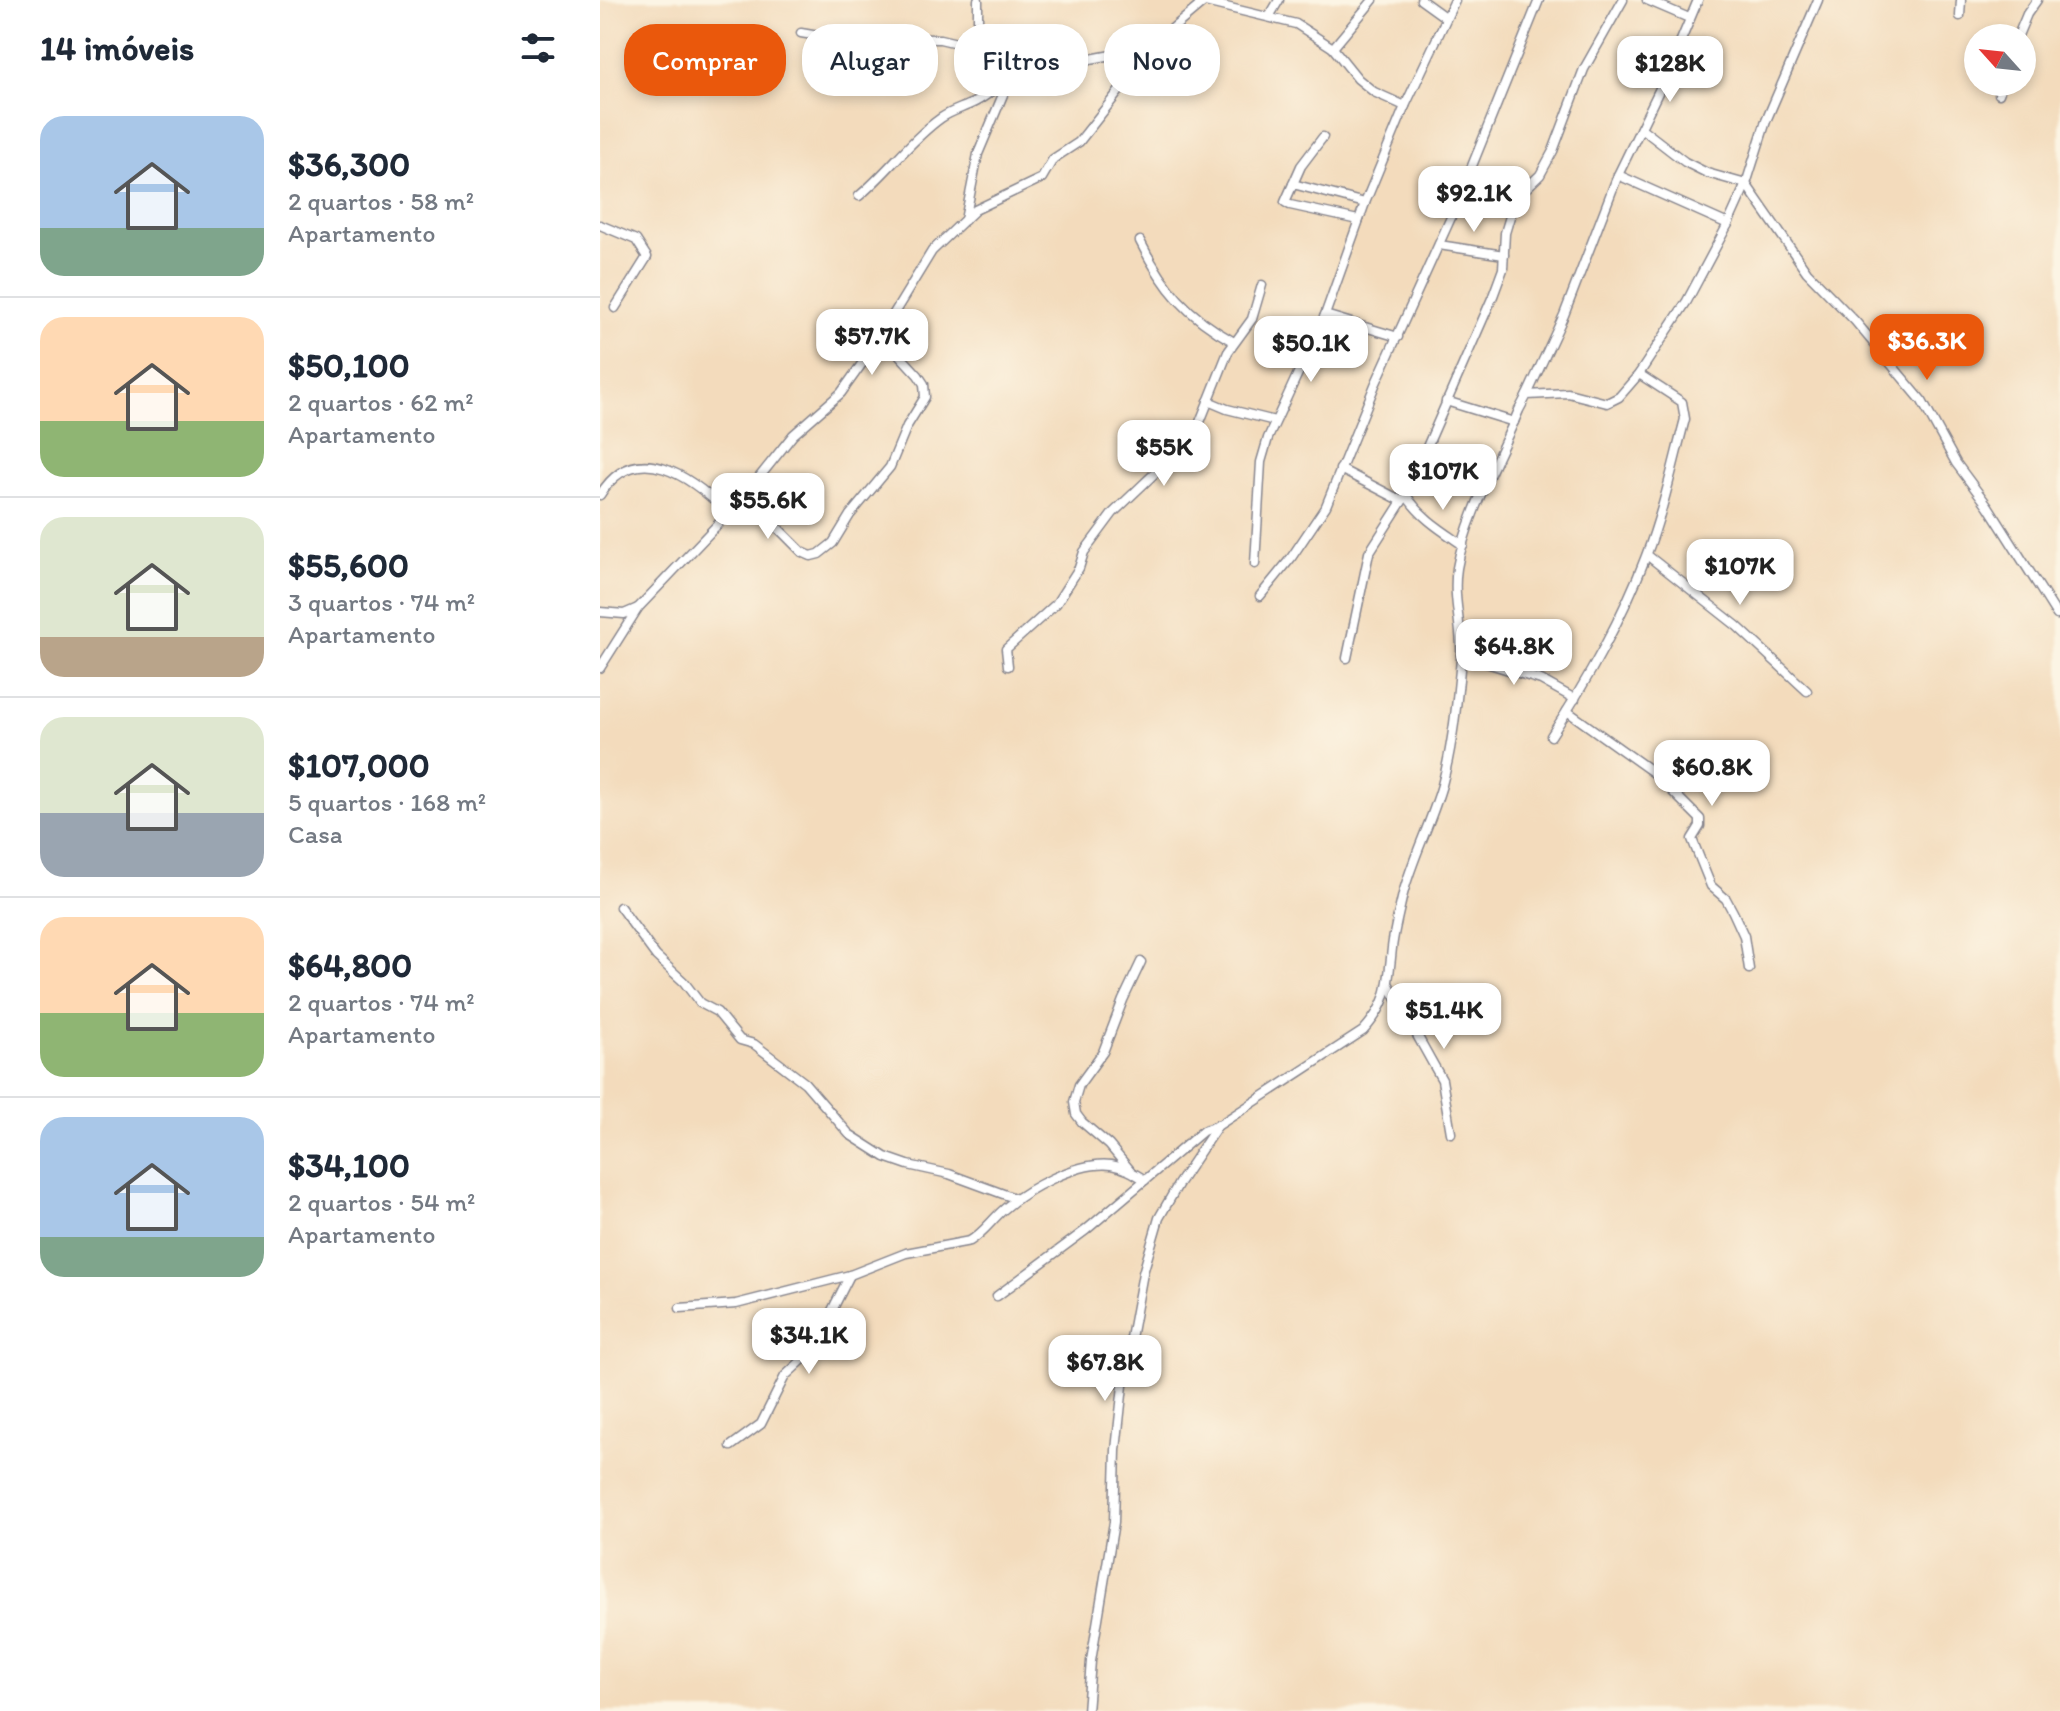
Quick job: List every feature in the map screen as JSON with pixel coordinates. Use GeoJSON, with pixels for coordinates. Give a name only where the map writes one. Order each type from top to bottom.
{"type":"FeatureCollection","features":[{"type":"Feature","properties":{"kind":"street"},"geometry":{"type":"LineString","coordinates":[[978,0],[978,24]]}},
{"type":"Feature","properties":{"kind":"street"},"geometry":{"type":"LineString","coordinates":[[1269,17],[1279,0]]}},
{"type":"Feature","properties":{"kind":"street"},"geometry":{"type":"LineString","coordinates":[[1333,48],[1373,0]]}},
{"type":"Feature","properties":{"kind":"street"},"geometry":{"type":"LineString","coordinates":[[1421,0],[1446,18]]}},
{"type":"Feature","properties":{"kind":"street"},"geometry":{"type":"LineString","coordinates":[[1255,564],[1261,462],[1275,421],[1325,315],[1358,220],[1405,106],[1455,0]]}},
{"type":"Feature","properties":{"kind":"street"},"geometry":{"type":"LineString","coordinates":[[1260,596],[1291,558],[1326,506],[1439,245],[1539,0]]}},
{"type":"Feature","properties":{"kind":"street"},"geometry":{"type":"LineString","coordinates":[[1347,658],[1369,553],[1404,498],[1493,296],[1503,269],[1505,233],[1519,195],[1540,175],[1584,69],[1623,0]]}},
{"type":"Feature","properties":{"kind":"street"},"geometry":{"type":"LineString","coordinates":[[1647,0],[1689,18]]}},
{"type":"Feature","properties":{"kind":"street"},"geometry":{"type":"LineString","coordinates":[[997,1296],[1086,1230],[1203,1131],[1219,1125],[1363,1031],[1377,1016],[1389,985],[1392,944],[1402,898],[1442,784],[1452,734],[1461,655],[1456,601],[1457,570],[1463,545],[1514,422],[1564,315],[1618,175],[1666,76],[1698,0]]}},
{"type":"Feature","properties":{"kind":"street"},"geometry":{"type":"LineString","coordinates":[[1527,395],[1568,393],[1607,403],[1619,397],[1639,374],[1687,301],[1728,224],[1746,184],[1766,121],[1818,0]]}},
{"type":"Feature","properties":{"kind":"street"},"geometry":{"type":"LineString","coordinates":[[1960,16],[1961,0]]}},
{"type":"Feature","properties":{"kind":"street"},"geometry":{"type":"LineString","coordinates":[[2023,24],[2037,0]]}},
{"type":"Feature","properties":{"kind":"street"},"geometry":{"type":"LineString","coordinates":[[1176,24],[1201,1],[1296,24],[1333,48],[1358,79],[1374,92],[1405,106]]}},
{"type":"Feature","properties":{"kind":"street"},"geometry":{"type":"LineString","coordinates":[[801,33],[830,38],[940,39],[954,42]]}},
{"type":"Feature","properties":{"kind":"street"},"geometry":{"type":"LineString","coordinates":[[859,196],[943,117],[984,96]]}},
{"type":"Feature","properties":{"kind":"street"},"geometry":{"type":"LineString","coordinates":[[965,221],[978,154],[1003,96]]}},
{"type":"Feature","properties":{"kind":"street"},"geometry":{"type":"LineString","coordinates":[[600,668],[638,608],[741,500],[793,435],[841,393],[932,251],[975,210],[1042,178],[1053,159],[1079,142],[1115,96]]}},
{"type":"Feature","properties":{"kind":"street"},"geometry":{"type":"LineString","coordinates":[[1641,128],[1685,162],[1707,173],[1746,184],[1807,272],[1855,321],[1922,401],[1956,463],[1988,506],[2057,615]]}},
{"type":"Feature","properties":{"kind":"street"},"geometry":{"type":"LineString","coordinates":[[1323,137],[1301,166],[1286,199],[1287,204],[1358,220]]}},
{"type":"Feature","properties":{"kind":"street"},"geometry":{"type":"LineString","coordinates":[[1618,175],[1728,224]]}},
{"type":"Feature","properties":{"kind":"street"},"geometry":{"type":"LineString","coordinates":[[1293,184],[1365,203]]}},
{"type":"Feature","properties":{"kind":"street"},"geometry":{"type":"LineString","coordinates":[[600,225],[636,240],[647,257],[615,308]]}},
{"type":"Feature","properties":{"kind":"street"},"geometry":{"type":"LineString","coordinates":[[1140,241],[1164,284],[1181,304],[1204,325],[1234,342]]}},
{"type":"Feature","properties":{"kind":"street"},"geometry":{"type":"LineString","coordinates":[[1439,245],[1504,255]]}},
{"type":"Feature","properties":{"kind":"street"},"geometry":{"type":"LineString","coordinates":[[1008,666],[1006,649],[1056,604],[1095,536],[1113,513],[1174,455],[1200,422],[1234,342],[1252,319],[1262,285]]}},
{"type":"Feature","properties":{"kind":"street"},"geometry":{"type":"LineString","coordinates":[[1325,315],[1398,337]]}},
{"type":"Feature","properties":{"kind":"street"},"geometry":{"type":"LineString","coordinates":[[741,500],[780,530],[802,552],[811,556],[819,554],[833,543],[850,515],[890,467],[907,426],[925,397],[924,384],[918,375],[881,335]]}},
{"type":"Feature","properties":{"kind":"street"},"geometry":{"type":"LineString","coordinates":[[1551,736],[1575,699],[1647,555],[1685,419],[1685,409],[1678,398],[1639,374]]}},
{"type":"Feature","properties":{"kind":"street"},"geometry":{"type":"LineString","coordinates":[[1208,401],[1275,421]]}},
{"type":"Feature","properties":{"kind":"street"},"geometry":{"type":"LineString","coordinates":[[1446,401],[1514,422]]}},
{"type":"Feature","properties":{"kind":"street"},"geometry":{"type":"LineString","coordinates":[[600,495],[614,477],[632,468],[651,465],[692,481],[727,512]]}},
{"type":"Feature","properties":{"kind":"street"},"geometry":{"type":"LineString","coordinates":[[1340,469],[1404,498],[1430,523],[1463,545]]}},
{"type":"Feature","properties":{"kind":"street"},"geometry":{"type":"LineString","coordinates":[[1647,555],[1737,626],[1807,691]]}},
{"type":"Feature","properties":{"kind":"street"},"geometry":{"type":"LineString","coordinates":[[600,612],[624,614],[638,608]]}},
{"type":"Feature","properties":{"kind":"street"},"geometry":{"type":"LineString","coordinates":[[1461,655],[1541,680],[1575,699]]}},
{"type":"Feature","properties":{"kind":"street"},"geometry":{"type":"LineString","coordinates":[[1567,711],[1654,773],[1700,819],[1700,826],[1692,839],[1711,886],[1726,899],[1744,936],[1749,969]]}},
{"type":"Feature","properties":{"kind":"street"},"geometry":{"type":"LineString","coordinates":[[620,907],[656,956],[684,982],[700,1003],[717,1012],[740,1040],[754,1044],[805,1083],[849,1134],[885,1157],[949,1174],[1017,1199]]}},
{"type":"Feature","properties":{"kind":"street"},"geometry":{"type":"LineString","coordinates":[[1141,962],[1103,1052],[1079,1085],[1074,1102],[1076,1114],[1082,1122],[1109,1145],[1131,1171],[1145,1180]]}},
{"type":"Feature","properties":{"kind":"street"},"geometry":{"type":"LineString","coordinates":[[1389,985],[1442,1080],[1451,1133]]}},
{"type":"Feature","properties":{"kind":"street"},"geometry":{"type":"LineString","coordinates":[[1087,1711],[1091,1661],[1114,1522],[1116,1450],[1124,1376],[1143,1273],[1159,1218],[1219,1125]]}},
{"type":"Feature","properties":{"kind":"street"},"geometry":{"type":"LineString","coordinates":[[680,1308],[736,1304],[850,1275],[906,1253],[970,1241],[1017,1199],[1065,1174],[1106,1165],[1131,1171]]}},
{"type":"Feature","properties":{"kind":"street"},"geometry":{"type":"LineString","coordinates":[[731,1446],[761,1424],[785,1376],[811,1352],[850,1275]]}}]}
